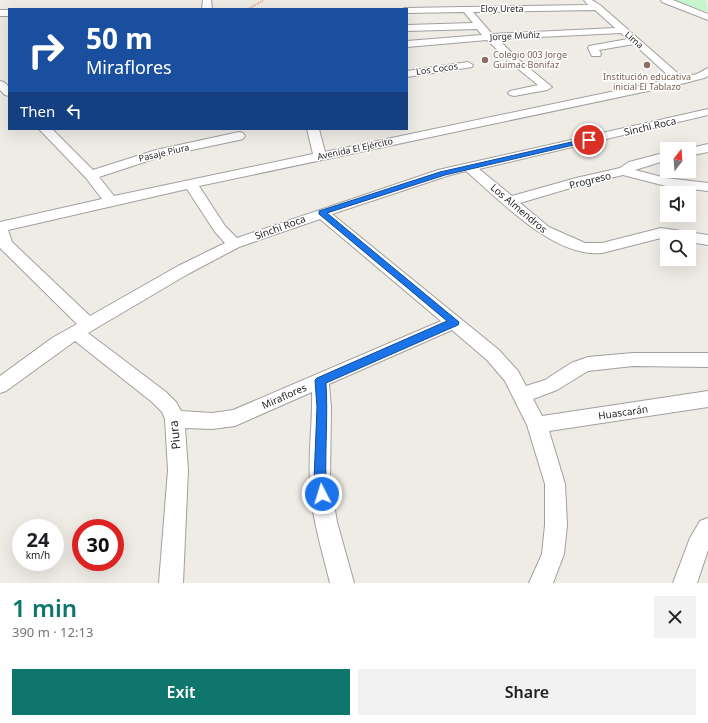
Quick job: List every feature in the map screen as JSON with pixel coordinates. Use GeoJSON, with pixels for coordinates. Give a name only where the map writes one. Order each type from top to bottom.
{"type":"FeatureCollection","features":[{"type":"Feature","properties":{"kind":"street","name":"Lima"},"geometry":{"type":"LineString","coordinates":[[586,0],[597,7],[681,81]]}},
{"type":"Feature","properties":{"kind":"street"},"geometry":{"type":"LineString","coordinates":[[667,0],[708,17]]}},
{"type":"Feature","properties":{"kind":"street","name":"Eloy Ureta"},"geometry":{"type":"LineString","coordinates":[[408,10],[552,9],[597,7]]}},
{"type":"Feature","properties":{"kind":"street"},"geometry":{"type":"LineString","coordinates":[[466,9],[489,37],[533,77],[547,87],[514,93]]}},
{"type":"Feature","properties":{"kind":"street","name":"Jorge Muñiz"},"geometry":{"type":"LineString","coordinates":[[408,28],[479,26]]}},
{"type":"Feature","properties":{"kind":"street","name":"Jorge Muñiz"},"geometry":{"type":"LineString","coordinates":[[408,44],[489,37],[623,30]]}},
{"type":"Feature","properties":{"kind":"street"},"geometry":{"type":"LineString","coordinates":[[596,54],[593,48],[636,41]]}},
{"type":"Feature","properties":{"kind":"street","name":"Los Cocos"},"geometry":{"type":"LineString","coordinates":[[408,74],[468,65]]}},
{"type":"Feature","properties":{"kind":"street","name":"Avenida El Ejército"},"geometry":{"type":"LineString","coordinates":[[0,227],[110,201],[320,156],[703,77]]}},
{"type":"Feature","properties":{"kind":"street"},"geometry":{"type":"LineString","coordinates":[[0,84],[8,92]]}},
{"type":"Feature","properties":{"kind":"street","name":"Sinchi Roca"},"geometry":{"type":"LineString","coordinates":[[0,386],[33,361],[82,329],[183,270],[234,244],[443,173],[708,112]]}},
{"type":"Feature","properties":{"kind":"street"},"geometry":{"type":"LineString","coordinates":[[46,130],[91,174],[110,201]]}},
{"type":"Feature","properties":{"kind":"street"},"geometry":{"type":"LineString","coordinates":[[313,130],[320,156]]}},
{"type":"Feature","properties":{"kind":"street","name":"Pasaje Piura"},"geometry":{"type":"LineString","coordinates":[[91,174],[153,155],[239,136]]}},
{"type":"Feature","properties":{"kind":"street"},"geometry":{"type":"LineString","coordinates":[[696,151],[708,148]]}},
{"type":"Feature","properties":{"kind":"street","name":"Progreso"},"geometry":{"type":"LineString","coordinates":[[511,201],[581,181],[624,171],[634,165],[660,158]]}},
{"type":"Feature","properties":{"kind":"street","name":"Los Almendros"},"geometry":{"type":"LineString","coordinates":[[469,166],[544,230],[556,237],[584,248],[602,248],[660,233]]}},
{"type":"Feature","properties":{"kind":"street"},"geometry":{"type":"LineString","coordinates":[[624,171],[665,183],[708,187]]}},
{"type":"Feature","properties":{"kind":"street"},"geometry":{"type":"LineString","coordinates":[[191,184],[220,229],[234,244]]}},
{"type":"Feature","properties":{"kind":"street"},"geometry":{"type":"LineString","coordinates":[[322,213],[493,355],[512,376],[537,424],[555,484],[556,525],[553,554],[541,583]]}},
{"type":"Feature","properties":{"kind":"street","name":"Piura"},"geometry":{"type":"LineString","coordinates":[[0,227],[5,244],[82,329],[159,397],[169,407],[175,419],[178,470],[170,583]]}},
{"type":"Feature","properties":{"kind":"street","name":"Los Almendros"},"geometry":{"type":"LineString","coordinates":[[696,238],[708,240]]}},
{"type":"Feature","properties":{"kind":"street","name":"Miraflores"},"geometry":{"type":"LineString","coordinates":[[175,419],[212,421],[235,418],[454,322]]}},
{"type":"Feature","properties":{"kind":"street"},"geometry":{"type":"LineString","coordinates":[[522,395],[552,384],[573,370],[588,364],[634,360],[708,360]]}},
{"type":"Feature","properties":{"kind":"street"},"geometry":{"type":"LineString","coordinates":[[320,380],[322,407],[320,481],[326,522],[342,583]]}},
{"type":"Feature","properties":{"kind":"street","name":"Huascarán"},"geometry":{"type":"LineString","coordinates":[[537,424],[708,399]]}},
{"type":"Feature","properties":{"kind":"street"},"geometry":{"type":"LineString","coordinates":[[685,583],[698,546],[708,528]]}},
{"type":"Feature","properties":{"kind":"path"},"geometry":{"type":"LineString","coordinates":[[250,8],[264,0]]}},
{"type":"Feature","properties":{"kind":"green space"},"geometry":{"type":"Polygon","coordinates":[[[672,0],[706,0],[708,11],[705,12],[672,0]]]}},
{"type":"Feature","properties":{"kind":"place","name":"Colegio 003 Jorge Guimac Bonifaz"},"geometry":{"type":"Point","coordinates":[485,60]}},
{"type":"Feature","properties":{"kind":"place","name":"Institución educativa inicial El Tablazo"},"geometry":{"type":"Point","coordinates":[647,65]}},
{"type":"Feature","properties":{"kind":"route"},"geometry":{"type":"LineString","coordinates":[[322,494],[320,481],[322,444],[320,380],[454,322],[322,213],[443,173],[589,140]]}}]}
